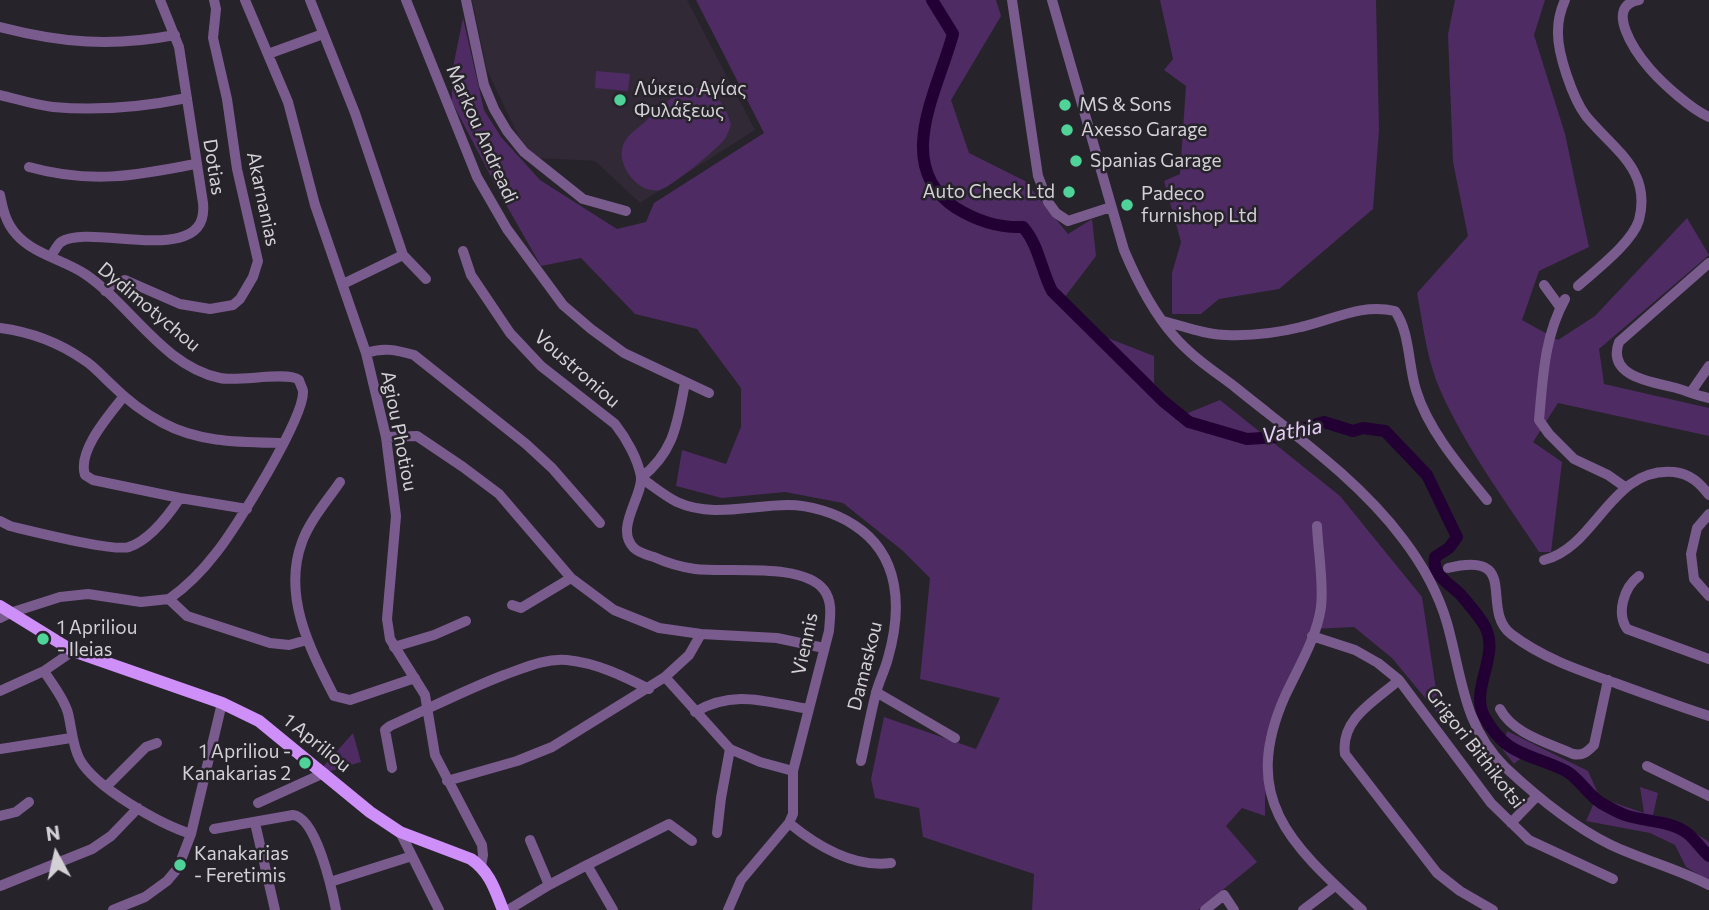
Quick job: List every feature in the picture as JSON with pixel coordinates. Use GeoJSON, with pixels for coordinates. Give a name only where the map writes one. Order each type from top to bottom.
{"type":"FeatureCollection","features":[{"type":"Feature","properties":{"kind":"main road","name":"1 Apriliou"},"geometry":{"type":"LineString","coordinates":[[3,612],[73,651],[222,703],[259,721],[370,812],[400,832],[471,859],[481,866]]}},
{"type":"Feature","properties":{"kind":"main road"},"geometry":{"type":"LineString","coordinates":[[481,866],[493,884],[503,910]]}},
{"type":"Feature","properties":{"kind":"street","name":"Dotias"},"geometry":{"type":"LineString","coordinates":[[51,256],[60,243],[66,240],[174,239],[190,234],[201,224],[204,213],[179,47],[160,0]]}},
{"type":"Feature","properties":{"kind":"street","name":"Akarnanias"},"geometry":{"type":"LineString","coordinates":[[105,291],[114,283],[125,280],[180,304],[210,309],[233,304],[240,299],[253,277],[258,261],[237,169],[227,99],[213,38],[216,9],[214,0]]}},
{"type":"Feature","properties":{"kind":"street","name":"Agiou Photiou"},"geometry":{"type":"LineString","coordinates":[[245,0],[288,102],[315,205],[366,353],[386,437],[396,516],[387,619],[390,639],[425,695],[435,755],[482,845],[481,866]]}},
{"type":"Feature","properties":{"kind":"street"},"geometry":{"type":"LineString","coordinates":[[310,0],[355,113],[402,255],[426,279]]}},
{"type":"Feature","properties":{"kind":"street","name":"Markou Andreadi"},"geometry":{"type":"LineString","coordinates":[[406,0],[467,154],[507,229],[563,305],[624,353],[709,393]]}},
{"type":"Feature","properties":{"kind":"street"},"geometry":{"type":"LineString","coordinates":[[466,0],[484,85],[507,131],[524,152],[583,199],[626,211]]}},
{"type":"Feature","properties":{"kind":"street"},"geometry":{"type":"LineString","coordinates":[[1012,0],[1035,159],[1043,191],[1056,213],[1068,221],[1111,207]]}},
{"type":"Feature","properties":{"kind":"street"},"geometry":{"type":"LineString","coordinates":[[1052,0],[1124,250],[1137,282],[1163,321],[1186,348],[1371,502],[1402,538],[1423,568],[1440,601],[1463,696],[1486,742],[1503,765],[1537,796],[1576,825],[1611,845],[1709,886]]}},
{"type":"Feature","properties":{"kind":"street"},"geometry":{"type":"LineString","coordinates":[[1565,0],[1558,32],[1572,92],[1585,115],[1631,163],[1642,195],[1639,222],[1616,254],[1577,286]]}},
{"type":"Feature","properties":{"kind":"street"},"geometry":{"type":"LineString","coordinates":[[1639,0],[1630,2],[1622,13],[1623,23],[1636,51],[1652,71],[1709,117]]}},
{"type":"Feature","properties":{"kind":"street"},"geometry":{"type":"LineString","coordinates":[[0,27],[33,36],[93,43],[138,42],[175,35]]}},
{"type":"Feature","properties":{"kind":"street"},"geometry":{"type":"LineString","coordinates":[[268,54],[323,34]]}},
{"type":"Feature","properties":{"kind":"street"},"geometry":{"type":"LineString","coordinates":[[0,95],[51,107],[100,108],[153,105],[187,98]]}},
{"type":"Feature","properties":{"kind":"street"},"geometry":{"type":"LineString","coordinates":[[29,167],[94,178],[138,175],[195,164]]}},
{"type":"Feature","properties":{"kind":"street","name":"Dydimotychou"},"geometry":{"type":"LineString","coordinates":[[0,195],[4,215],[26,244],[86,274],[182,363],[220,378],[294,377],[299,380],[303,391],[298,412],[283,443]]}},
{"type":"Feature","properties":{"kind":"street","name":"Voustroniou"},"geometry":{"type":"LineString","coordinates":[[463,251],[471,275],[510,333],[541,366],[615,424],[629,447],[641,478]]}},
{"type":"Feature","properties":{"kind":"street"},"geometry":{"type":"LineString","coordinates":[[342,284],[402,255]]}},
{"type":"Feature","properties":{"kind":"street"},"geometry":{"type":"LineString","coordinates":[[1709,262],[1619,342],[1617,349],[1619,361],[1627,372],[1638,380],[1709,398]]}},
{"type":"Feature","properties":{"kind":"street"},"geometry":{"type":"LineString","coordinates":[[1544,285],[1562,303],[1547,346],[1539,420],[1574,459],[1608,475],[1625,488]]}},
{"type":"Feature","properties":{"kind":"street"},"geometry":{"type":"LineString","coordinates":[[1163,321],[1224,335],[1270,333],[1302,327],[1363,309],[1395,311],[1403,322],[1416,391],[1423,407],[1448,452],[1487,500]]}},
{"type":"Feature","properties":{"kind":"street"},"geometry":{"type":"LineString","coordinates":[[0,328],[24,331],[45,338],[86,361],[124,396],[164,424],[216,440],[283,443],[247,509],[216,554],[169,599],[141,601],[88,594],[60,597],[3,612]]}},
{"type":"Feature","properties":{"kind":"street"},"geometry":{"type":"LineString","coordinates":[[366,353],[379,348],[414,355],[526,444],[552,468],[600,523]]}},
{"type":"Feature","properties":{"kind":"street"},"geometry":{"type":"LineString","coordinates":[[1691,392],[1709,366]]}},
{"type":"Feature","properties":{"kind":"street"},"geometry":{"type":"LineString","coordinates":[[641,478],[655,467],[676,433],[685,383]]}},
{"type":"Feature","properties":{"kind":"street"},"geometry":{"type":"LineString","coordinates":[[124,396],[102,424],[83,460],[85,475],[93,480],[247,509]]}},
{"type":"Feature","properties":{"kind":"street"},"geometry":{"type":"LineString","coordinates":[[386,437],[417,436],[499,494],[571,578],[614,610],[659,628],[701,634],[777,638],[824,648]]}},
{"type":"Feature","properties":{"kind":"street"},"geometry":{"type":"LineString","coordinates":[[1544,561],[1564,553],[1625,488],[1645,475],[1662,471],[1682,473],[1698,481],[1709,495]]}},
{"type":"Feature","properties":{"kind":"street","name":"Viennis"},"geometry":{"type":"LineString","coordinates":[[641,478],[628,521],[630,541],[634,548],[669,564],[695,569],[784,571],[809,578],[824,590],[831,608],[829,631],[793,772],[793,814],[789,824]]}},
{"type":"Feature","properties":{"kind":"street","name":"Damaskou"},"geometry":{"type":"LineString","coordinates":[[641,478],[678,502],[719,511],[790,505],[843,517],[879,546],[891,569],[896,600],[894,631],[888,659],[876,692],[861,761]]}},
{"type":"Feature","properties":{"kind":"street"},"geometry":{"type":"LineString","coordinates":[[340,482],[321,508],[302,542],[296,572],[296,602],[307,640],[334,696],[340,699],[350,700],[415,678]]}},
{"type":"Feature","properties":{"kind":"street"},"geometry":{"type":"LineString","coordinates":[[0,521],[10,526],[120,549],[140,542],[170,514],[180,498]]}},
{"type":"Feature","properties":{"kind":"street"},"geometry":{"type":"LineString","coordinates":[[1709,514],[1697,528],[1691,554],[1694,579],[1709,596]]}},
{"type":"Feature","properties":{"kind":"street"},"geometry":{"type":"LineString","coordinates":[[1317,526],[1321,606],[1312,636],[1273,723],[1267,750],[1268,779],[1274,807],[1289,834],[1335,886],[1362,910]]}},
{"type":"Feature","properties":{"kind":"street"},"geometry":{"type":"LineString","coordinates":[[1448,568],[1479,564],[1488,568],[1493,577],[1504,627],[1558,662],[1708,714]]}},
{"type":"Feature","properties":{"kind":"street"},"geometry":{"type":"LineString","coordinates":[[1639,576],[1631,582],[1620,612],[1621,621],[1627,629],[1709,659]]}},
{"type":"Feature","properties":{"kind":"street"},"geometry":{"type":"LineString","coordinates":[[512,605],[521,608],[571,578]]}},
{"type":"Feature","properties":{"kind":"street"},"geometry":{"type":"LineString","coordinates":[[169,599],[187,616],[270,643],[289,645],[307,640]]}},
{"type":"Feature","properties":{"kind":"street"},"geometry":{"type":"LineString","coordinates":[[394,647],[434,635],[466,621]]}},
{"type":"Feature","properties":{"kind":"street"},"geometry":{"type":"LineString","coordinates":[[447,781],[517,761],[552,747],[665,677],[689,655],[701,634]]}},
{"type":"Feature","properties":{"kind":"street","name":"Grigori Bithikotsi"},"geometry":{"type":"LineString","coordinates":[[1312,636],[1354,650],[1378,663],[1399,680],[1491,803],[1529,840],[1613,879]]}},
{"type":"Feature","properties":{"kind":"street"},"geometry":{"type":"LineString","coordinates":[[0,691],[44,671],[73,651]]}},
{"type":"Feature","properties":{"kind":"street"},"geometry":{"type":"LineString","coordinates":[[392,768],[385,730],[390,726],[465,690],[535,664],[568,660],[605,668],[649,689]]}},
{"type":"Feature","properties":{"kind":"street"},"geometry":{"type":"LineString","coordinates":[[44,671],[67,712],[71,738],[79,759],[90,776],[161,822],[191,834]]}},
{"type":"Feature","properties":{"kind":"street"},"geometry":{"type":"LineString","coordinates":[[665,677],[730,749],[793,772]]}},
{"type":"Feature","properties":{"kind":"street"},"geometry":{"type":"LineString","coordinates":[[1399,680],[1350,723],[1343,740],[1345,754],[1437,873],[1460,891],[1493,910]]}},
{"type":"Feature","properties":{"kind":"street"},"geometry":{"type":"LineString","coordinates":[[1500,709],[1514,726],[1579,755],[1586,753],[1594,745],[1608,680]]}},
{"type":"Feature","properties":{"kind":"street"},"geometry":{"type":"LineString","coordinates":[[876,692],[955,738]]}},
{"type":"Feature","properties":{"kind":"street"},"geometry":{"type":"LineString","coordinates":[[695,712],[712,702],[729,698],[748,698],[808,709]]}},
{"type":"Feature","properties":{"kind":"street"},"geometry":{"type":"LineString","coordinates":[[113,910],[145,897],[167,881],[178,868],[191,834],[222,703]]}},
{"type":"Feature","properties":{"kind":"street"},"geometry":{"type":"LineString","coordinates":[[0,749],[71,738]]}},
{"type":"Feature","properties":{"kind":"street"},"geometry":{"type":"LineString","coordinates":[[106,787],[146,747],[157,743]]}},
{"type":"Feature","properties":{"kind":"street"},"geometry":{"type":"LineString","coordinates":[[717,833],[720,798],[730,749]]}},
{"type":"Feature","properties":{"kind":"street"},"geometry":{"type":"LineString","coordinates":[[1647,766],[1709,796]]}},
{"type":"Feature","properties":{"kind":"street"},"geometry":{"type":"LineString","coordinates":[[258,803],[324,773]]}},
{"type":"Feature","properties":{"kind":"street"},"geometry":{"type":"LineString","coordinates":[[1511,823],[1537,796]]}},
{"type":"Feature","properties":{"kind":"street"},"geometry":{"type":"LineString","coordinates":[[0,816],[16,812],[29,802]]}},
{"type":"Feature","properties":{"kind":"street"},"geometry":{"type":"LineString","coordinates":[[0,886],[93,849],[111,836],[138,808]]}},
{"type":"Feature","properties":{"kind":"street"},"geometry":{"type":"LineString","coordinates":[[214,829],[300,816],[305,820],[331,882],[336,910]]}},
{"type":"Feature","properties":{"kind":"street"},"geometry":{"type":"LineString","coordinates":[[255,823],[275,910]]}},
{"type":"Feature","properties":{"kind":"street"},"geometry":{"type":"LineString","coordinates":[[508,910],[549,885],[669,824],[692,841]]}},
{"type":"Feature","properties":{"kind":"street"},"geometry":{"type":"LineString","coordinates":[[728,910],[741,880],[789,824],[811,842],[863,863],[891,863]]}},
{"type":"Feature","properties":{"kind":"street"},"geometry":{"type":"LineString","coordinates":[[400,832],[439,910]]}},
{"type":"Feature","properties":{"kind":"street"},"geometry":{"type":"LineString","coordinates":[[530,840],[549,885]]}},
{"type":"Feature","properties":{"kind":"street"},"geometry":{"type":"LineString","coordinates":[[331,882],[412,856]]}},
{"type":"Feature","properties":{"kind":"street"},"geometry":{"type":"LineString","coordinates":[[587,865],[613,910]]}},
{"type":"Feature","properties":{"kind":"street"},"geometry":{"type":"LineString","coordinates":[[1303,910],[1335,886]]}},
{"type":"Feature","properties":{"kind":"street"},"geometry":{"type":"LineString","coordinates":[[1205,910],[1224,895],[1234,910]]}},
{"type":"Feature","properties":{"kind":"shaded area","name":"Λύκειο Αγίας Φυλάξεως"},"geometry":{"type":"Polygon","coordinates":[[[472,0],[687,0],[755,130],[640,203],[595,161],[536,158],[519,137],[487,70],[472,0]]]}},
{"type":"Feature","properties":{"kind":"shaded area"},"geometry":{"type":"Polygon","coordinates":[[[696,0],[996,0],[1001,16],[951,100],[969,153],[1025,181],[1068,234],[1092,219],[1096,256],[1061,302],[1082,328],[1154,356],[1154,383],[1183,415],[1220,400],[1340,496],[1422,597],[1440,716],[1392,658],[1354,627],[1312,629],[1265,740],[1265,816],[1242,808],[1226,826],[1257,862],[1198,910],[1032,910],[1034,874],[923,837],[919,808],[875,798],[871,779],[884,717],[976,749],[1000,698],[920,679],[930,578],[903,551],[843,503],[785,492],[722,498],[676,486],[682,450],[726,464],[741,427],[741,388],[697,329],[635,314],[581,258],[541,266],[500,194],[452,102],[452,72],[463,18],[484,110],[501,137],[540,180],[617,229],[646,222],[654,203],[764,133],[696,0]]]}},
{"type":"Feature","properties":{"kind":"shaded area"},"geometry":{"type":"Polygon","coordinates":[[[1160,0],[1376,0],[1379,130],[1373,209],[1279,289],[1219,299],[1201,314],[1172,314],[1172,273],[1181,242],[1164,181],[1180,174],[1186,86],[1164,70],[1173,59],[1160,0]]]}},
{"type":"Feature","properties":{"kind":"shaded area"},"geometry":{"type":"Polygon","coordinates":[[[1455,0],[1545,0],[1534,35],[1565,134],[1589,247],[1539,271],[1522,320],[1558,340],[1595,316],[1687,218],[1709,255],[1599,349],[1604,384],[1709,408],[1709,436],[1558,403],[1533,442],[1562,462],[1551,552],[1539,552],[1487,474],[1451,413],[1432,368],[1417,293],[1468,236],[1453,162],[1448,34],[1455,0]]]}},
{"type":"Feature","properties":{"kind":"shaded area"},"geometry":{"type":"Polygon","coordinates":[[[596,71],[630,74],[628,91],[595,88],[596,71]]]}},
{"type":"Feature","properties":{"kind":"shaded area"},"geometry":{"type":"Polygon","coordinates":[[[690,88],[705,90],[722,104],[731,125],[727,135],[703,159],[666,187],[660,190],[644,188],[636,183],[625,168],[622,159],[624,143],[667,102],[690,88]]]}},
{"type":"Feature","properties":{"kind":"shaded area"},"geometry":{"type":"Polygon","coordinates":[[[1507,731],[1588,771],[1600,798],[1644,813],[1640,787],[1658,793],[1653,815],[1677,821],[1709,842],[1709,881],[1686,867],[1675,845],[1650,833],[1586,821],[1594,803],[1571,780],[1527,753],[1514,764],[1503,750],[1507,731]]]}},
{"type":"Feature","properties":{"kind":"shaded area"},"geometry":{"type":"Polygon","coordinates":[[[353,733],[361,762],[327,772],[322,768],[353,733]]]}},
{"type":"Feature","properties":{"kind":"waterway","name":"Vathia"},"geometry":{"type":"LineString","coordinates":[[932,0],[953,34],[925,126],[923,149],[926,171],[937,191],[956,208],[972,217],[997,225],[1023,227],[1033,242],[1052,291],[1163,401],[1189,422],[1247,439],[1277,437],[1296,431]]}},
{"type":"Feature","properties":{"kind":"waterway","name":"Vathia"},"geometry":{"type":"LineString","coordinates":[[1302,429],[1324,422],[1353,431],[1363,428],[1385,431],[1427,475],[1457,537],[1449,548],[1435,557],[1436,569],[1472,608],[1488,635],[1488,658],[1480,705],[1492,729],[1501,739],[1520,752],[1566,771],[1596,799],[1616,811],[1680,829],[1690,835],[1709,856]]}},
{"type":"Feature","properties":{"kind":"place","name":"Λύκειο Αγίας Φυλάξεως"},"geometry":{"type":"Point","coordinates":[620,100]}},
{"type":"Feature","properties":{"kind":"place","name":"MS & Sons"},"geometry":{"type":"Point","coordinates":[1065,105]}},
{"type":"Feature","properties":{"kind":"place","name":"Axesso Garage"},"geometry":{"type":"Point","coordinates":[1067,130]}},
{"type":"Feature","properties":{"kind":"place","name":"Spanias Garage"},"geometry":{"type":"Point","coordinates":[1076,161]}},
{"type":"Feature","properties":{"kind":"place","name":"Auto Check Ltd"},"geometry":{"type":"Point","coordinates":[1069,192]}},
{"type":"Feature","properties":{"kind":"place","name":"Padeco furnishop Ltd"},"geometry":{"type":"Point","coordinates":[1127,205]}},
{"type":"Feature","properties":{"kind":"place","name":"1 Apriliou - Ileias"},"geometry":{"type":"Point","coordinates":[43,639]}},
{"type":"Feature","properties":{"kind":"place","name":"1 Apriliou - Kanakarias 2"},"geometry":{"type":"Point","coordinates":[305,763]}},
{"type":"Feature","properties":{"kind":"place","name":"Kanakarias - Feretimis"},"geometry":{"type":"Point","coordinates":[180,865]}}]}
